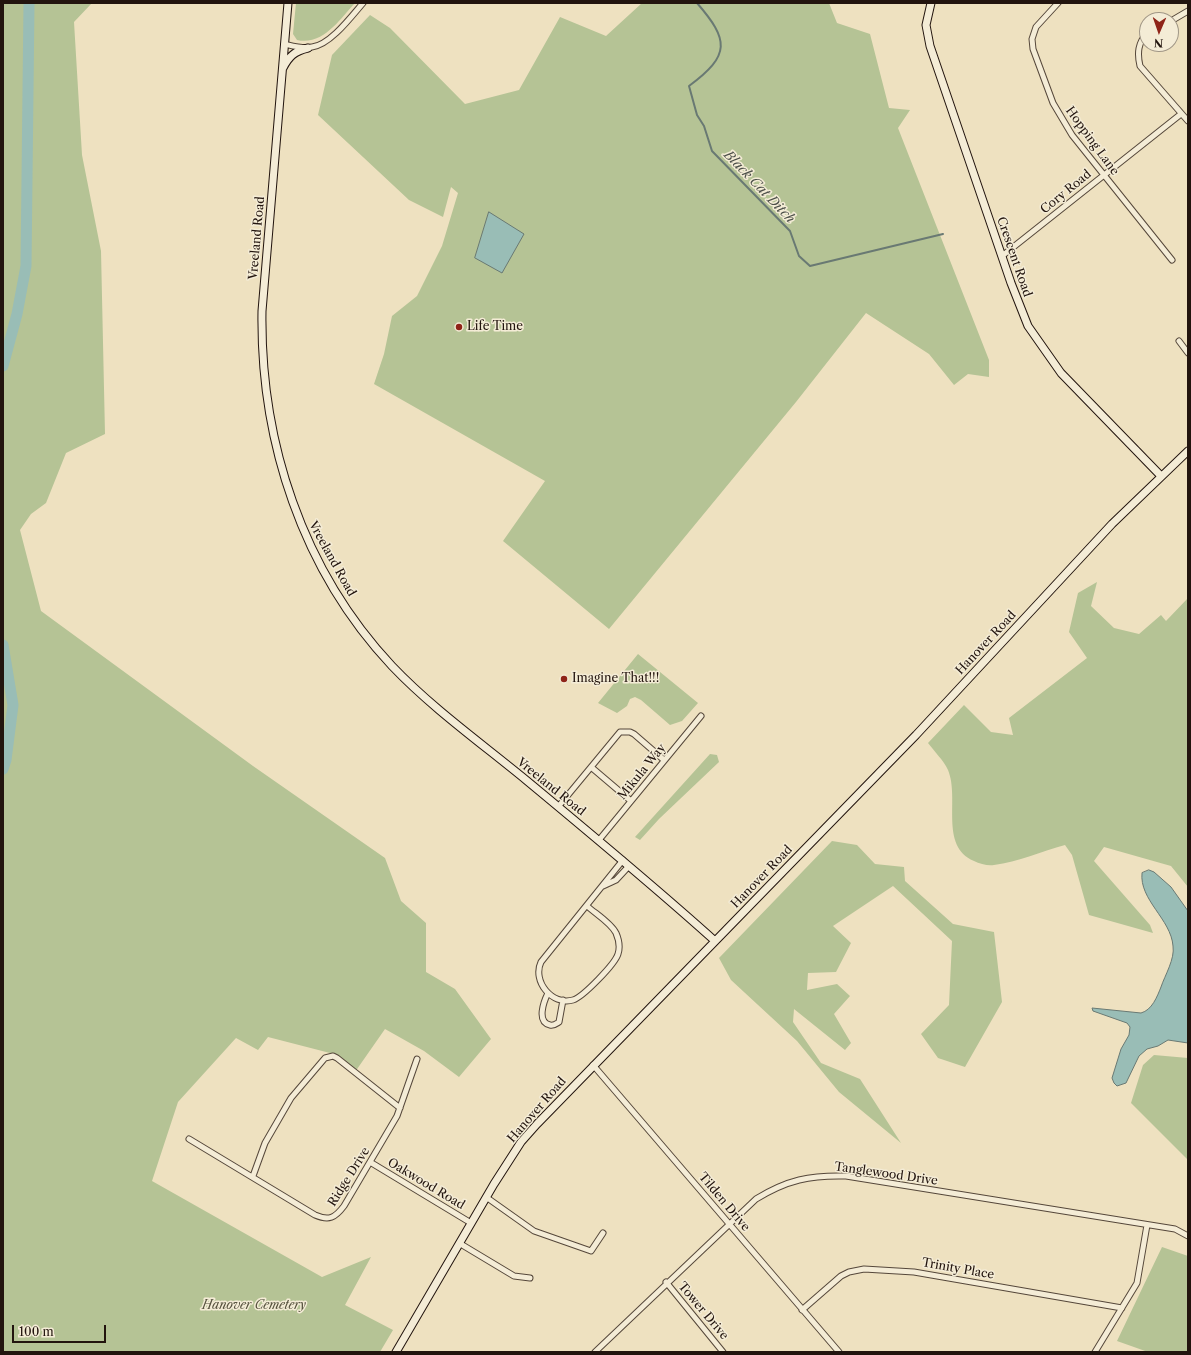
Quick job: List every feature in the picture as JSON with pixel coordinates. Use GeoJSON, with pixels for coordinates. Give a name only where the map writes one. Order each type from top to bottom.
{"type":"FeatureCollection","features":[{"type":"Feature","properties":{"kind":"street","name":"Vreeland Road"},"geometry":{"type":"LineString","coordinates":[[288,3],[262,311],[262,337],[266,392],[280,464],[295,509],[311,549],[326,575],[359,625],[392,666],[427,699],[623,860],[715,941]]}},
{"type":"Feature","properties":{"kind":"street"},"geometry":{"type":"LineString","coordinates":[[282,72],[288,58],[295,52],[321,45],[328,40],[363,3]]}},
{"type":"Feature","properties":{"kind":"street","name":"Crescent Road"},"geometry":{"type":"LineString","coordinates":[[931,3],[926,25],[930,46],[1002,256],[1028,326],[1050,360],[1073,386],[1161,476]]}},
{"type":"Feature","properties":{"kind":"street","name":"Hopping Lane"},"geometry":{"type":"LineString","coordinates":[[1058,3],[1034,32],[1032,39],[1033,49],[1053,103],[1062,121],[1103,175],[1172,260]]}},
{"type":"Feature","properties":{"kind":"street"},"geometry":{"type":"LineString","coordinates":[[1179,16],[1188,10]]}},
{"type":"Feature","properties":{"kind":"street"},"geometry":{"type":"LineString","coordinates":[[284,44],[308,48]]}},
{"type":"Feature","properties":{"kind":"street"},"geometry":{"type":"LineString","coordinates":[[1139,46],[1138,59],[1143,71],[1188,121]]}},
{"type":"Feature","properties":{"kind":"street","name":"Cory Road"},"geometry":{"type":"LineString","coordinates":[[1002,256],[1182,114]]}},
{"type":"Feature","properties":{"kind":"street"},"geometry":{"type":"LineString","coordinates":[[1179,342],[1188,353]]}},
{"type":"Feature","properties":{"kind":"street","name":"Hanover Road"},"geometry":{"type":"LineString","coordinates":[[396,1352],[486,1197],[521,1142],[536,1124],[916,735],[1112,524],[1188,451]]}},
{"type":"Feature","properties":{"kind":"street","name":"Mikula Way"},"geometry":{"type":"LineString","coordinates":[[599,840],[701,716]]}},
{"type":"Feature","properties":{"kind":"street"},"geometry":{"type":"LineString","coordinates":[[558,807],[616,735],[625,731],[634,734],[664,760]]}},
{"type":"Feature","properties":{"kind":"street"},"geometry":{"type":"LineString","coordinates":[[591,767],[631,801]]}},
{"type":"Feature","properties":{"kind":"street"},"geometry":{"type":"LineString","coordinates":[[587,906],[614,929],[618,940],[618,955],[612,964],[583,994],[575,1000],[563,1000],[548,993],[539,979],[538,967],[540,962],[567,928],[603,887],[623,860]]}},
{"type":"Feature","properties":{"kind":"street"},"geometry":{"type":"LineString","coordinates":[[603,887],[616,880],[629,866]]}},
{"type":"Feature","properties":{"kind":"street"},"geometry":{"type":"LineString","coordinates":[[548,993],[543,1004],[542,1016],[548,1024],[554,1025],[559,1022],[563,1000]]}},
{"type":"Feature","properties":{"kind":"street"},"geometry":{"type":"LineString","coordinates":[[253,1176],[265,1143],[291,1098],[325,1058],[333,1056],[337,1058],[400,1108]]}},
{"type":"Feature","properties":{"kind":"street","name":"Ridge Drive"},"geometry":{"type":"LineString","coordinates":[[189,1139],[253,1176],[315,1215],[323,1219],[331,1219],[338,1214],[344,1206],[400,1108],[418,1058]]}},
{"type":"Feature","properties":{"kind":"street","name":"Tilden Drive"},"geometry":{"type":"LineString","coordinates":[[593,1065],[839,1352]]}},
{"type":"Feature","properties":{"kind":"street","name":"Oakwood Road"},"geometry":{"type":"LineString","coordinates":[[370,1162],[471,1223]]}},
{"type":"Feature","properties":{"kind":"street","name":"Tanglewood Drive"},"geometry":{"type":"LineString","coordinates":[[595,1352],[666,1282],[756,1199],[781,1185],[795,1180],[829,1176],[846,1176],[1175,1229],[1188,1236]]}},
{"type":"Feature","properties":{"kind":"street"},"geometry":{"type":"LineString","coordinates":[[486,1197],[534,1231],[591,1251],[603,1233]]}},
{"type":"Feature","properties":{"kind":"street"},"geometry":{"type":"LineString","coordinates":[[1095,1352],[1137,1283],[1140,1275],[1147,1225]]}},
{"type":"Feature","properties":{"kind":"street"},"geometry":{"type":"LineString","coordinates":[[459,1243],[514,1276],[530,1278]]}},
{"type":"Feature","properties":{"kind":"street","name":"Trinity Place"},"geometry":{"type":"LineString","coordinates":[[802,1310],[841,1276],[849,1272],[864,1269],[914,1272],[1122,1308]]}},
{"type":"Feature","properties":{"kind":"street","name":"Tower Drive"},"geometry":{"type":"LineString","coordinates":[[666,1282],[724,1352]]}},
{"type":"Feature","properties":{"kind":"green space","name":"Hanover Cemetery"},"geometry":{"type":"Polygon","coordinates":[[[3,3],[92,3],[74,22],[82,155],[101,251],[105,434],[66,453],[46,503],[31,514],[20,530],[41,611],[253,766],[385,858],[401,901],[426,923],[426,972],[455,989],[491,1039],[459,1077],[424,1051],[385,1029],[355,1072],[330,1053],[268,1037],[258,1050],[236,1038],[178,1102],[152,1181],[322,1277],[371,1257],[345,1305],[393,1330],[380,1352],[3,1352],[3,3]]]}},
{"type":"Feature","properties":{"kind":"green space"},"geometry":{"type":"Polygon","coordinates":[[[296,3],[355,3],[330,30],[315,39],[306,41],[297,40],[293,34],[296,3]]]}},
{"type":"Feature","properties":{"kind":"green space"},"geometry":{"type":"Polygon","coordinates":[[[642,3],[829,3],[837,23],[870,34],[889,108],[910,110],[898,128],[989,360],[989,377],[968,374],[954,385],[929,354],[866,313],[796,402],[609,629],[503,541],[545,481],[374,384],[384,354],[392,316],[417,296],[442,246],[458,193],[451,187],[443,217],[409,200],[318,115],[332,55],[370,15],[390,28],[465,104],[519,90],[560,17],[606,36],[642,3]]]}},
{"type":"Feature","properties":{"kind":"green space"},"geometry":{"type":"Polygon","coordinates":[[[1097,582],[1091,606],[1114,628],[1139,634],[1161,615],[1166,621],[1188,598],[1188,887],[1171,866],[1104,847],[1094,861],[1150,925],[1153,933],[1089,915],[1072,855],[1065,845],[1003,864],[992,865],[976,862],[963,854],[957,845],[954,833],[952,821],[951,782],[948,770],[928,743],[964,705],[991,732],[1013,735],[1009,718],[1087,658],[1069,632],[1078,593],[1097,582]]]}},
{"type":"Feature","properties":{"kind":"green space"},"geometry":{"type":"Polygon","coordinates":[[[638,654],[698,703],[682,721],[670,725],[641,700],[635,697],[630,699],[627,706],[617,713],[598,703],[638,654]]]}},
{"type":"Feature","properties":{"kind":"green space"},"geometry":{"type":"Polygon","coordinates":[[[710,754],[717,755],[719,762],[659,819],[640,840],[635,837],[710,754]]]}},
{"type":"Feature","properties":{"kind":"green space"},"geometry":{"type":"Polygon","coordinates":[[[832,841],[857,845],[875,864],[904,867],[905,881],[953,924],[994,932],[1002,1002],[965,1067],[938,1058],[921,1034],[949,1005],[952,941],[893,886],[833,926],[851,943],[836,972],[808,973],[807,990],[837,984],[850,996],[834,1014],[851,1043],[845,1050],[794,1009],[793,1022],[821,1063],[860,1079],[901,1143],[839,1092],[797,1041],[731,980],[719,958],[832,841]]]}},
{"type":"Feature","properties":{"kind":"green space"},"geometry":{"type":"Polygon","coordinates":[[[1154,1055],[1188,1058],[1188,1160],[1131,1103],[1143,1065],[1154,1055]]]}},
{"type":"Feature","properties":{"kind":"green space"},"geometry":{"type":"Polygon","coordinates":[[[1162,1247],[1188,1256],[1188,1352],[1148,1352],[1117,1341],[1162,1247]]]}},
{"type":"Feature","properties":{"kind":"water"},"geometry":{"type":"Polygon","coordinates":[[[489,212],[524,234],[502,273],[475,258],[489,212]]]}},
{"type":"Feature","properties":{"kind":"water"},"geometry":{"type":"Polygon","coordinates":[[[1149,870],[1154,872],[1171,887],[1188,911],[1188,1043],[1168,1040],[1158,1046],[1147,1049],[1139,1056],[1126,1083],[1117,1086],[1112,1078],[1121,1049],[1129,1035],[1130,1027],[1127,1023],[1093,1011],[1092,1008],[1141,1013],[1145,1011],[1156,999],[1173,956],[1171,936],[1145,892],[1142,883],[1142,873],[1149,870]]]}},
{"type":"Feature","properties":{"kind":"waterway"},"geometry":{"type":"LineString","coordinates":[[3,366],[17,314],[26,266],[29,3]]}},
{"type":"Feature","properties":{"kind":"waterway","name":"Black Cat Ditch"},"geometry":{"type":"LineString","coordinates":[[697,3],[715,27],[720,37],[721,47],[718,56],[712,65],[703,75],[689,86],[697,115],[704,126],[712,151],[790,231],[799,256],[810,266],[943,234]]}},
{"type":"Feature","properties":{"kind":"waterway"},"geometry":{"type":"LineString","coordinates":[[3,645],[13,705],[6,760],[3,769]]}},
{"type":"Feature","properties":{"kind":"place","name":"Life Time"},"geometry":{"type":"Point","coordinates":[459,327]}},
{"type":"Feature","properties":{"kind":"place","name":"Imagine That!!!"},"geometry":{"type":"Point","coordinates":[564,679]}}]}
